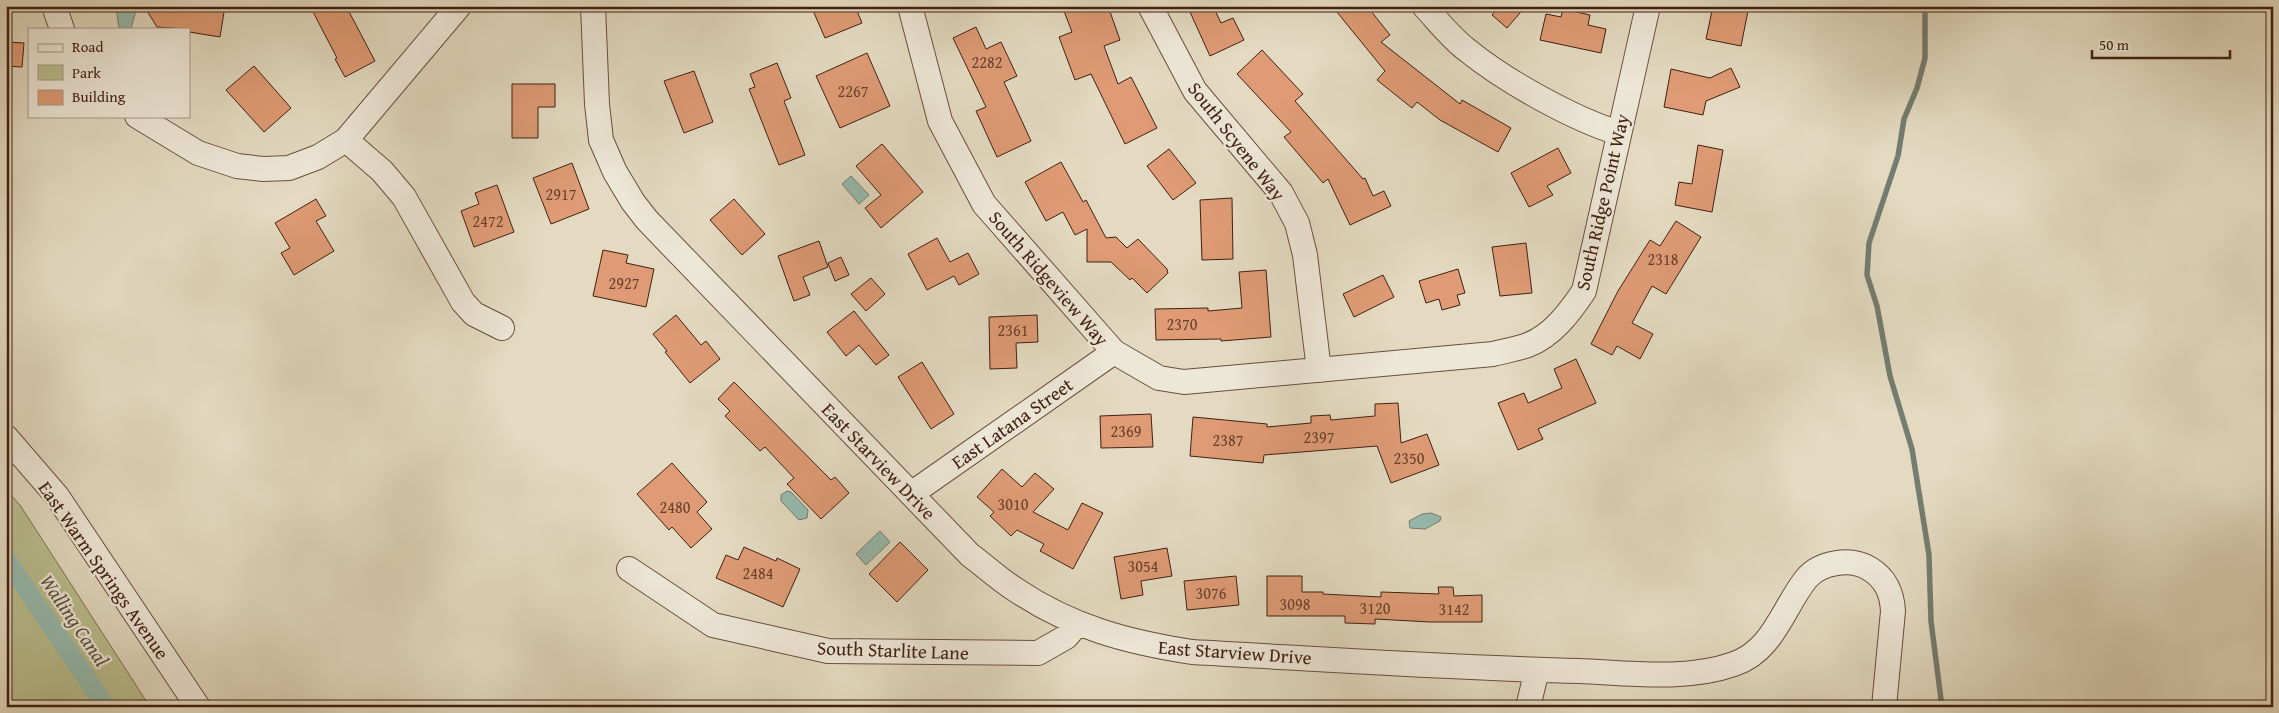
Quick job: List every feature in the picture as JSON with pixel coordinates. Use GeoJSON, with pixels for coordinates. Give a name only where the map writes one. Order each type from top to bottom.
{"type":"FeatureCollection","features":[{"type":"Feature","properties":{"kind":"street"},"geometry":{"type":"LineString","coordinates":[[54,6],[62,28]]}},
{"type":"Feature","properties":{"kind":"street"},"geometry":{"type":"LineString","coordinates":[[140,118],[198,153],[246,167],[263,169],[288,168],[318,157],[346,140],[459,6]]}},
{"type":"Feature","properties":{"kind":"street","name":"East Starview Drive"},"geometry":{"type":"LineString","coordinates":[[593,6],[596,104],[601,140],[615,172],[633,202],[647,220],[970,555],[1016,590],[1076,624],[1144,645],[1192,652],[1537,670],[1663,674],[1703,672],[1736,664],[1758,650],[1771,636],[1806,579],[1816,569],[1837,562],[1849,562],[1866,566],[1878,574],[1888,587],[1892,599],[1893,611],[1884,707]]}},
{"type":"Feature","properties":{"kind":"street","name":"South Ridgeview Way"},"geometry":{"type":"LineString","coordinates":[[910,6],[940,121],[984,204],[1114,352],[1160,378],[1184,382],[1319,370]]}},
{"type":"Feature","properties":{"kind":"street","name":"South Scyene Way"},"geometry":{"type":"LineString","coordinates":[[1150,6],[1195,92],[1281,193],[1297,223],[1305,255],[1319,370]]}},
{"type":"Feature","properties":{"kind":"street"},"geometry":{"type":"LineString","coordinates":[[1424,6],[1466,49],[1487,65],[1530,91],[1597,126],[1619,133]]}},
{"type":"Feature","properties":{"kind":"street","name":"South Ridge Point Way"},"geometry":{"type":"LineString","coordinates":[[1319,370],[1493,354],[1529,345],[1569,314],[1584,291],[1648,6]]}},
{"type":"Feature","properties":{"kind":"street"},"geometry":{"type":"LineString","coordinates":[[346,140],[382,171],[404,197],[463,302],[474,314],[502,328]]}},
{"type":"Feature","properties":{"kind":"street","name":"East Latana Street"},"geometry":{"type":"LineString","coordinates":[[910,494],[1114,352]]}},
{"type":"Feature","properties":{"kind":"street","name":"East Warm Springs Avenue"},"geometry":{"type":"LineString","coordinates":[[6,437],[56,496],[198,707]]}},
{"type":"Feature","properties":{"kind":"street","name":"South Starlite Lane"},"geometry":{"type":"LineString","coordinates":[[629,569],[713,625],[828,651],[1038,653],[1066,637],[1076,624]]}},
{"type":"Feature","properties":{"kind":"street"},"geometry":{"type":"LineString","coordinates":[[1528,707],[1537,670]]}},
{"type":"Feature","properties":{"kind":"green space"},"geometry":{"type":"Polygon","coordinates":[[[6,490],[20,505],[150,707],[6,707],[6,490]]]}},
{"type":"Feature","properties":{"kind":"water"},"geometry":{"type":"Polygon","coordinates":[[[116,6],[137,6],[131,28],[119,28],[116,6]]]}},
{"type":"Feature","properties":{"kind":"water"},"geometry":{"type":"Polygon","coordinates":[[[851,176],[869,195],[859,204],[842,184],[851,176]]]}},
{"type":"Feature","properties":{"kind":"water"},"geometry":{"type":"Polygon","coordinates":[[[787,491],[791,492],[808,510],[807,518],[799,520],[781,501],[781,495],[787,491]]]}},
{"type":"Feature","properties":{"kind":"water"},"geometry":{"type":"Polygon","coordinates":[[[1431,513],[1441,517],[1440,521],[1425,529],[1410,528],[1409,521],[1422,514],[1431,513]]]}},
{"type":"Feature","properties":{"kind":"water"},"geometry":{"type":"Polygon","coordinates":[[[880,531],[890,542],[866,565],[856,554],[880,531]]]}},
{"type":"Feature","properties":{"kind":"building"},"geometry":{"type":"Polygon","coordinates":[[[144,6],[225,6],[220,37],[190,32],[190,28],[157,27],[144,6]]]}},
{"type":"Feature","properties":{"kind":"building"},"geometry":{"type":"Polygon","coordinates":[[[310,6],[346,6],[375,61],[345,77],[310,6]]]}},
{"type":"Feature","properties":{"kind":"building"},"geometry":{"type":"Polygon","coordinates":[[[811,6],[855,6],[862,23],[825,38],[811,6]]]}},
{"type":"Feature","properties":{"kind":"building"},"geometry":{"type":"Polygon","coordinates":[[[1062,6],[1108,6],[1120,40],[1104,46],[1118,84],[1131,77],[1157,128],[1125,144],[1091,74],[1075,80],[1059,37],[1072,32],[1062,6]]]}},
{"type":"Feature","properties":{"kind":"building"},"geometry":{"type":"Polygon","coordinates":[[[1202,6],[1213,6],[1221,23],[1233,18],[1244,40],[1210,56],[1190,12],[1202,6]]]}},
{"type":"Feature","properties":{"kind":"building"},"geometry":{"type":"Polygon","coordinates":[[[1332,6],[1367,6],[1390,35],[1381,42],[1460,104],[1462,100],[1511,128],[1498,152],[1440,120],[1417,102],[1412,108],[1377,80],[1385,71],[1332,6]]]}},
{"type":"Feature","properties":{"kind":"building"},"geometry":{"type":"Polygon","coordinates":[[[1500,6],[1526,6],[1507,28],[1492,15],[1500,6]]]}},
{"type":"Feature","properties":{"kind":"building"},"geometry":{"type":"Polygon","coordinates":[[[1713,6],[1749,6],[1741,46],[1706,39],[1713,6]]]}},
{"type":"Feature","properties":{"kind":"building"},"geometry":{"type":"Polygon","coordinates":[[[1563,9],[1590,15],[1588,25],[1606,29],[1601,53],[1540,40],[1546,14],[1561,17],[1563,9]]]}},
{"type":"Feature","properties":{"kind":"building"},"geometry":{"type":"Polygon","coordinates":[[[976,27],[986,49],[1001,42],[1017,76],[1004,82],[1031,141],[997,157],[976,111],[986,107],[953,38],[976,27]]]}},
{"type":"Feature","properties":{"kind":"building"},"geometry":{"type":"Polygon","coordinates":[[[6,42],[24,43],[22,67],[6,66],[6,42]]]}},
{"type":"Feature","properties":{"kind":"building"},"geometry":{"type":"Polygon","coordinates":[[[1262,50],[1303,94],[1295,101],[1363,179],[1365,178],[1373,196],[1384,191],[1391,206],[1350,225],[1328,179],[1323,183],[1284,137],[1291,132],[1237,74],[1262,50]]]}},
{"type":"Feature","properties":{"kind":"building"},"geometry":{"type":"Polygon","coordinates":[[[867,53],[890,106],[840,128],[816,76],[867,53]]]}},
{"type":"Feature","properties":{"kind":"building"},"geometry":{"type":"Polygon","coordinates":[[[777,63],[791,98],[784,101],[805,155],[779,165],[749,89],[755,87],[750,74],[777,63]]]}},
{"type":"Feature","properties":{"kind":"building"},"geometry":{"type":"Polygon","coordinates":[[[254,66],[291,108],[264,132],[226,90],[254,66]]]}},
{"type":"Feature","properties":{"kind":"building"},"geometry":{"type":"Polygon","coordinates":[[[1731,68],[1740,87],[1706,101],[1703,115],[1664,107],[1671,69],[1710,78],[1731,68]]]}},
{"type":"Feature","properties":{"kind":"building"},"geometry":{"type":"Polygon","coordinates":[[[694,71],[713,122],[684,133],[664,81],[694,71]]]}},
{"type":"Feature","properties":{"kind":"building"},"geometry":{"type":"Polygon","coordinates":[[[512,84],[555,84],[555,107],[538,107],[538,138],[512,138],[512,84]]]}},
{"type":"Feature","properties":{"kind":"building"},"geometry":{"type":"Polygon","coordinates":[[[882,144],[923,192],[881,228],[865,208],[881,195],[856,166],[882,144]]]}},
{"type":"Feature","properties":{"kind":"building"},"geometry":{"type":"Polygon","coordinates":[[[1698,145],[1723,150],[1712,212],[1675,205],[1679,182],[1692,184],[1698,145]]]}},
{"type":"Feature","properties":{"kind":"building"},"geometry":{"type":"Polygon","coordinates":[[[1558,148],[1571,173],[1547,186],[1553,195],[1529,207],[1511,173],[1558,148]]]}},
{"type":"Feature","properties":{"kind":"building"},"geometry":{"type":"Polygon","coordinates":[[[1169,149],[1196,183],[1173,200],[1147,166],[1169,149]]]}},
{"type":"Feature","properties":{"kind":"building"},"geometry":{"type":"Polygon","coordinates":[[[1061,162],[1083,202],[1086,200],[1106,238],[1116,237],[1127,248],[1138,239],[1167,269],[1168,273],[1147,293],[1132,278],[1130,280],[1111,262],[1087,262],[1087,229],[1075,235],[1063,212],[1046,221],[1025,182],[1061,162]]]}},
{"type":"Feature","properties":{"kind":"building"},"geometry":{"type":"Polygon","coordinates":[[[572,163],[589,209],[551,224],[533,178],[572,163]]]}},
{"type":"Feature","properties":{"kind":"building"},"geometry":{"type":"Polygon","coordinates":[[[497,185],[514,232],[474,247],[461,211],[479,204],[475,193],[497,185]]]}},
{"type":"Feature","properties":{"kind":"building"},"geometry":{"type":"Polygon","coordinates":[[[1232,198],[1233,259],[1202,260],[1200,200],[1232,198]]]}},
{"type":"Feature","properties":{"kind":"building"},"geometry":{"type":"Polygon","coordinates":[[[316,199],[326,216],[316,221],[334,251],[294,275],[281,253],[290,248],[275,223],[316,199]]]}},
{"type":"Feature","properties":{"kind":"building"},"geometry":{"type":"Polygon","coordinates":[[[734,199],[765,234],[742,255],[710,220],[734,199]]]}},
{"type":"Feature","properties":{"kind":"building"},"geometry":{"type":"Polygon","coordinates":[[[1676,221],[1701,237],[1666,294],[1652,286],[1632,323],[1653,334],[1640,359],[1617,346],[1612,355],[1591,344],[1618,291],[1650,240],[1660,246],[1676,221]]]}},
{"type":"Feature","properties":{"kind":"building"},"geometry":{"type":"Polygon","coordinates":[[[937,238],[950,262],[968,253],[979,274],[959,285],[954,276],[927,290],[908,254],[937,238]]]}},
{"type":"Feature","properties":{"kind":"building"},"geometry":{"type":"Polygon","coordinates":[[[819,241],[828,267],[803,277],[810,295],[794,301],[778,256],[819,241]]]}},
{"type":"Feature","properties":{"kind":"building"},"geometry":{"type":"Polygon","coordinates":[[[1526,243],[1532,293],[1500,296],[1492,247],[1526,243]]]}},
{"type":"Feature","properties":{"kind":"building"},"geometry":{"type":"Polygon","coordinates":[[[603,250],[628,255],[626,263],[654,269],[646,307],[593,296],[603,250]]]}},
{"type":"Feature","properties":{"kind":"building"},"geometry":{"type":"Polygon","coordinates":[[[841,257],[849,275],[835,281],[828,263],[841,257]]]}},
{"type":"Feature","properties":{"kind":"building"},"geometry":{"type":"Polygon","coordinates":[[[1458,269],[1465,293],[1457,295],[1460,305],[1442,310],[1439,299],[1426,303],[1419,281],[1458,269]]]}},
{"type":"Feature","properties":{"kind":"building"},"geometry":{"type":"Polygon","coordinates":[[[1266,270],[1271,337],[1221,341],[1221,339],[1156,340],[1155,309],[1208,308],[1208,311],[1242,308],[1239,272],[1266,270]]]}},
{"type":"Feature","properties":{"kind":"building"},"geometry":{"type":"Polygon","coordinates":[[[1383,275],[1394,297],[1354,317],[1343,294],[1383,275]]]}},
{"type":"Feature","properties":{"kind":"building"},"geometry":{"type":"Polygon","coordinates":[[[871,278],[885,294],[866,311],[851,294],[871,278]]]}},
{"type":"Feature","properties":{"kind":"building"},"geometry":{"type":"Polygon","coordinates":[[[854,311],[889,355],[876,365],[859,345],[846,356],[827,332],[854,311]]]}},
{"type":"Feature","properties":{"kind":"building"},"geometry":{"type":"Polygon","coordinates":[[[676,315],[701,345],[706,341],[720,359],[690,383],[653,334],[676,315]]]}},
{"type":"Feature","properties":{"kind":"building"},"geometry":{"type":"Polygon","coordinates":[[[1037,315],[1038,342],[1016,343],[1017,368],[990,369],[989,317],[1037,315]]]}},
{"type":"Feature","properties":{"kind":"building"},"geometry":{"type":"Polygon","coordinates":[[[1576,359],[1596,403],[1538,429],[1543,439],[1518,450],[1498,403],[1524,393],[1528,403],[1562,388],[1554,369],[1576,359]]]}},
{"type":"Feature","properties":{"kind":"building"},"geometry":{"type":"Polygon","coordinates":[[[922,362],[954,414],[931,429],[898,377],[922,362]]]}},
{"type":"Feature","properties":{"kind":"building"},"geometry":{"type":"Polygon","coordinates":[[[734,382],[831,480],[835,477],[849,493],[821,519],[787,484],[794,478],[765,447],[760,451],[725,416],[730,411],[718,399],[734,382]]]}},
{"type":"Feature","properties":{"kind":"building"},"geometry":{"type":"Polygon","coordinates":[[[1398,403],[1401,443],[1427,434],[1439,465],[1391,483],[1377,446],[1264,455],[1263,463],[1190,456],[1193,417],[1267,424],[1267,427],[1311,423],[1311,416],[1330,415],[1331,420],[1375,416],[1375,404],[1398,403]]]}},
{"type":"Feature","properties":{"kind":"building"},"geometry":{"type":"Polygon","coordinates":[[[1151,414],[1153,447],[1101,448],[1100,416],[1151,414]]]}},
{"type":"Feature","properties":{"kind":"building"},"geometry":{"type":"Polygon","coordinates":[[[672,463],[707,502],[697,512],[712,529],[691,548],[672,527],[669,530],[637,494],[672,463]]]}},
{"type":"Feature","properties":{"kind":"building"},"geometry":{"type":"Polygon","coordinates":[[[1002,469],[1022,487],[1035,473],[1054,489],[1033,512],[1068,530],[1082,503],[1103,513],[1073,569],[1040,551],[1044,544],[1017,530],[1011,536],[990,516],[994,512],[977,497],[1002,469]]]}},
{"type":"Feature","properties":{"kind":"building"},"geometry":{"type":"Polygon","coordinates":[[[900,542],[928,570],[897,602],[869,574],[900,542]]]}},
{"type":"Feature","properties":{"kind":"building"},"geometry":{"type":"Polygon","coordinates":[[[744,547],[776,561],[777,558],[800,569],[783,607],[716,578],[726,555],[738,560],[744,547]]]}},
{"type":"Feature","properties":{"kind":"building"},"geometry":{"type":"Polygon","coordinates":[[[1167,548],[1172,576],[1141,581],[1143,595],[1121,599],[1114,557],[1167,548]]]}},
{"type":"Feature","properties":{"kind":"building"},"geometry":{"type":"Polygon","coordinates":[[[1236,576],[1239,605],[1187,610],[1184,581],[1236,576]]]}},
{"type":"Feature","properties":{"kind":"building"},"geometry":{"type":"Polygon","coordinates":[[[1267,576],[1302,576],[1302,592],[1323,592],[1323,594],[1381,597],[1381,592],[1439,594],[1438,587],[1453,587],[1454,596],[1482,595],[1482,622],[1375,619],[1375,624],[1345,623],[1345,616],[1267,616],[1267,576]]]}},
{"type":"Feature","properties":{"kind":"waterway"},"geometry":{"type":"LineString","coordinates":[[1925,6],[1925,58],[1917,88],[1904,119],[1898,156],[1869,243],[1867,275],[1877,306],[1890,376],[1912,449],[1929,555],[1931,621],[1942,707]]}},
{"type":"Feature","properties":{"kind":"waterway","name":"Walling Canal"},"geometry":{"type":"LineString","coordinates":[[6,559],[106,707]]}}]}
